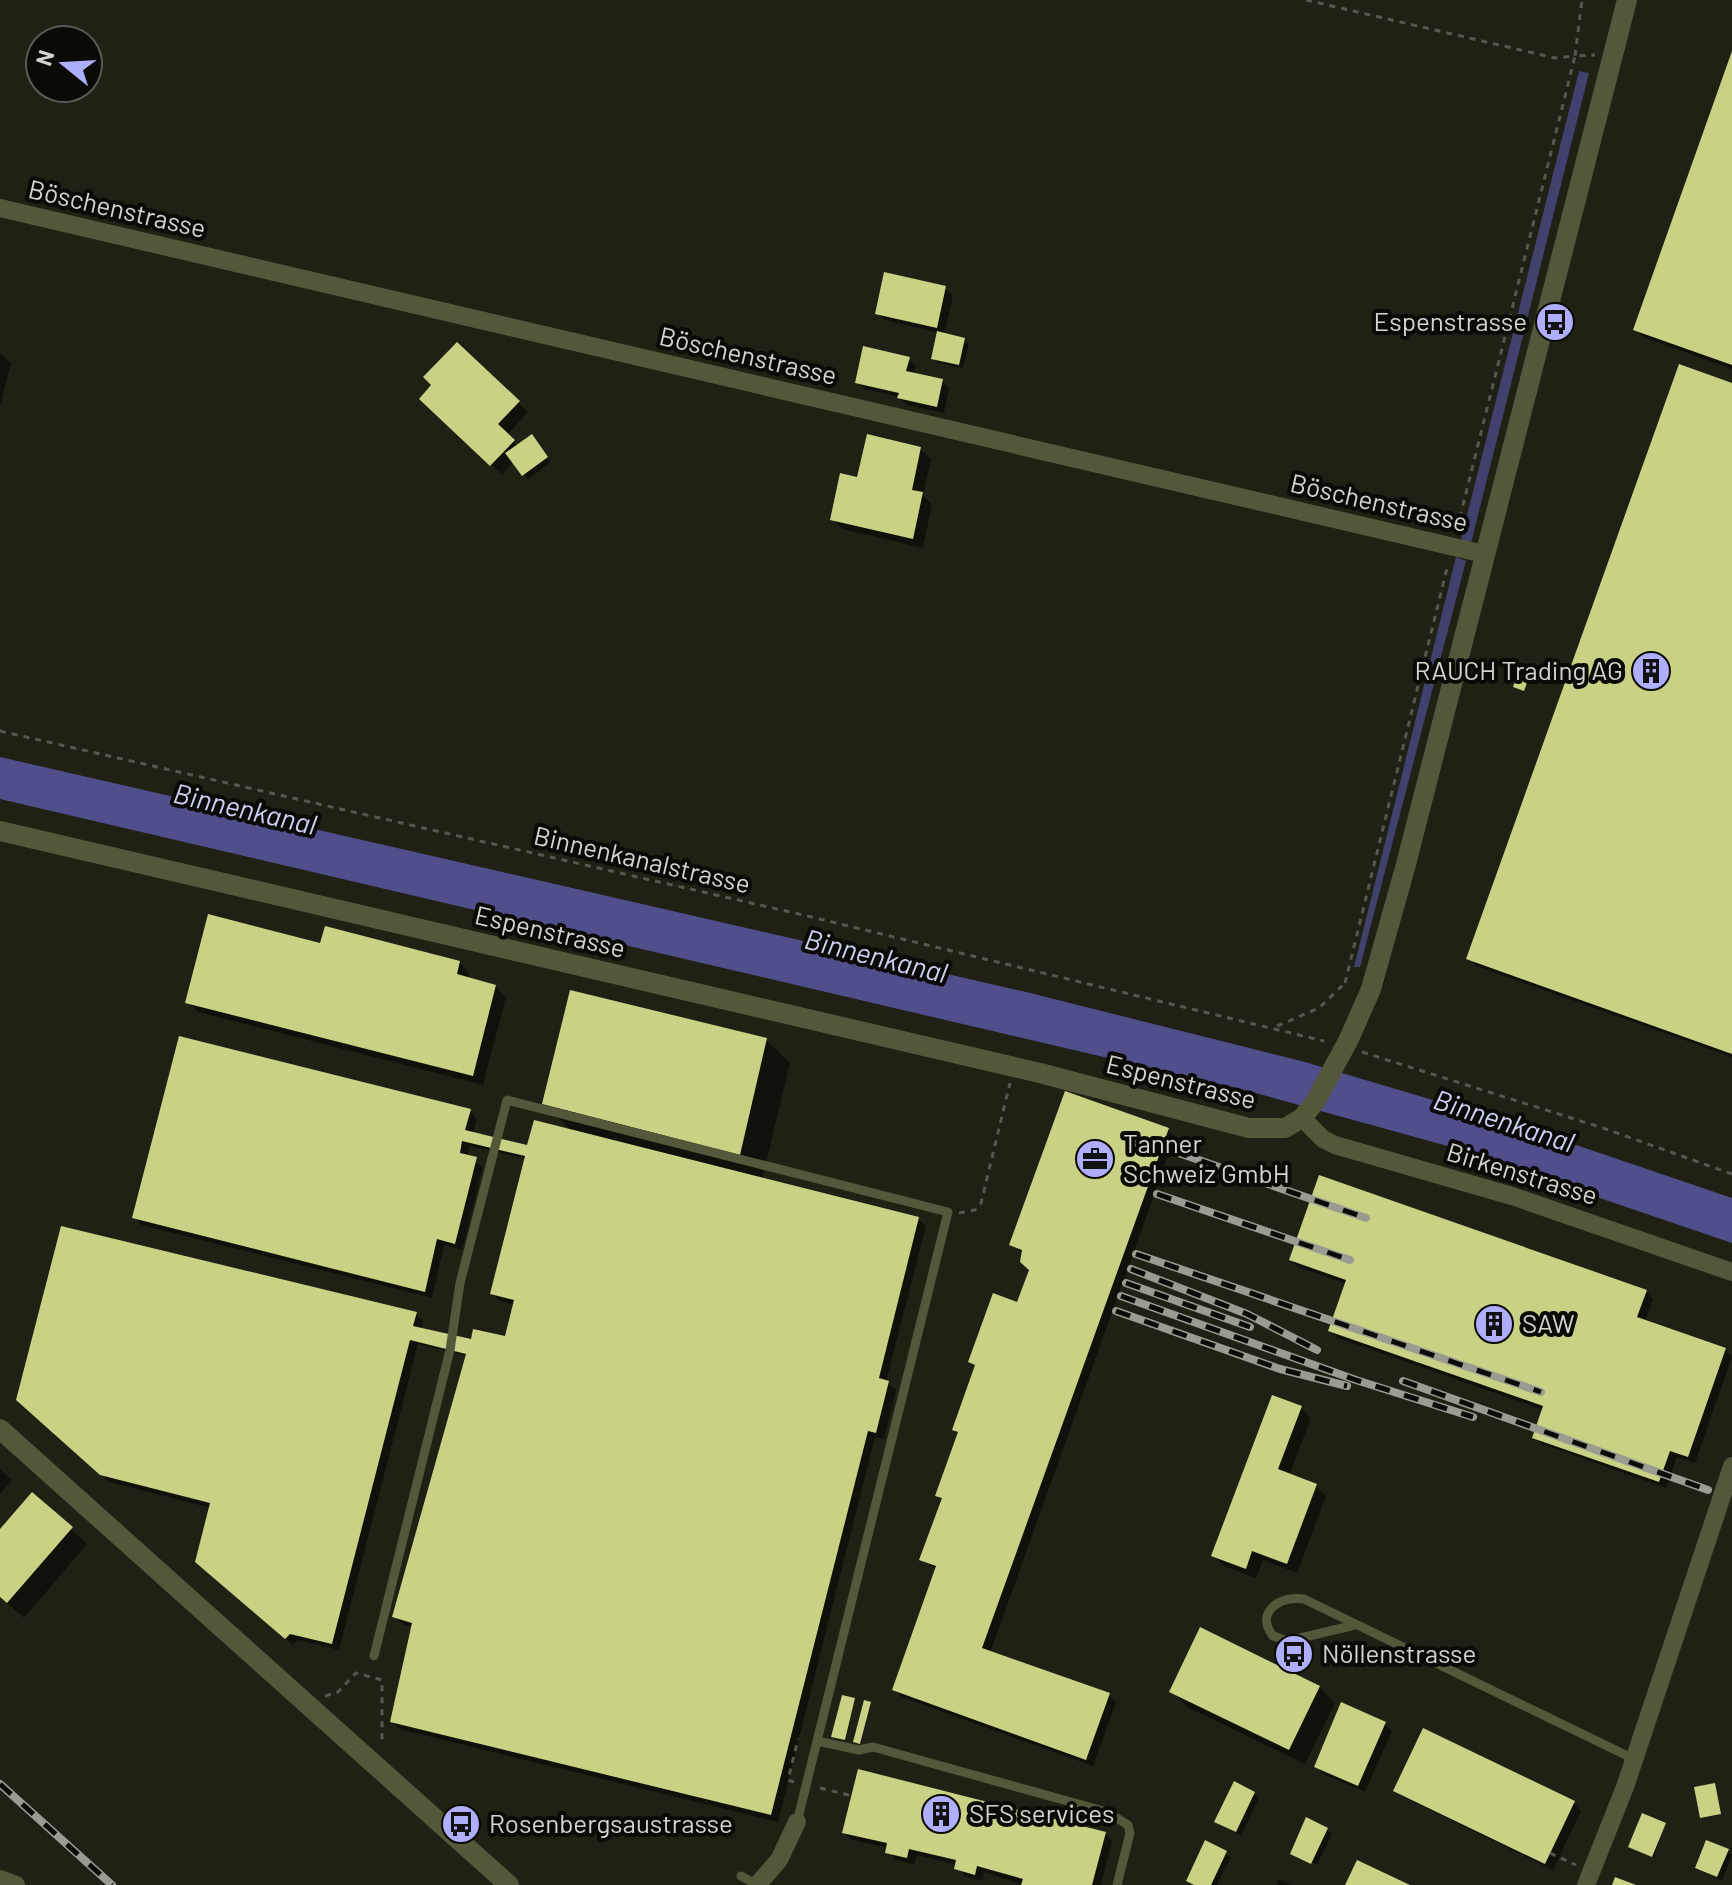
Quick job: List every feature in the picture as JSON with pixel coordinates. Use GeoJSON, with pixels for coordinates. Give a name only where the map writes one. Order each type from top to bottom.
{"type":"FeatureCollection","features":[{"type":"Feature","properties":{"kind":"street"},"geometry":{"type":"LineString","coordinates":[[1294,1123],[1347,1045],[1371,989],[1405,868],[1627,0]]}},
{"type":"Feature","properties":{"kind":"street","name":"Böschenstrasse"},"geometry":{"type":"LineString","coordinates":[[0,208],[1484,554]]}},
{"type":"Feature","properties":{"kind":"street","name":"Espenstrasse"},"geometry":{"type":"LineString","coordinates":[[0,831],[1014,1066],[1249,1128],[1294,1123]]}},
{"type":"Feature","properties":{"kind":"street","name":"Birkenstrasse"},"geometry":{"type":"LineString","coordinates":[[1294,1123],[1348,1150],[1512,1196],[1732,1272]]}},
{"type":"Feature","properties":{"kind":"street"},"geometry":{"type":"LineString","coordinates":[[0,1429],[509,1885]]}},
{"type":"Feature","properties":{"kind":"street"},"geometry":{"type":"LineString","coordinates":[[1584,1877],[1634,1759],[1732,1466]]}},
{"type":"Feature","properties":{"kind":"street"},"geometry":{"type":"LineString","coordinates":[[749,1881],[779,1860],[797,1822]]}},
{"type":"Feature","properties":{"kind":"street"},"geometry":{"type":"LineString","coordinates":[[0,1879],[16,1885]]}},
{"type":"Feature","properties":{"kind":"lane"},"geometry":{"type":"LineString","coordinates":[[374,1656],[450,1350],[460,1283],[507,1100],[948,1212],[797,1822]]}},
{"type":"Feature","properties":{"kind":"lane"},"geometry":{"type":"LineString","coordinates":[[1355,1625],[1282,1641],[1273,1636],[1266,1622],[1272,1606],[1297,1598],[1355,1625],[1634,1759]]}},
{"type":"Feature","properties":{"kind":"lane"},"geometry":{"type":"LineString","coordinates":[[817,1741],[859,1750],[873,1747],[1107,1812],[1128,1825],[1130,1833],[1117,1885]]}},
{"type":"Feature","properties":{"kind":"path"},"geometry":{"type":"LineString","coordinates":[[1306,0],[1555,58],[1611,54]]}},
{"type":"Feature","properties":{"kind":"path"},"geometry":{"type":"LineString","coordinates":[[1275,1027],[1319,1008],[1345,983],[1575,56],[1582,0]]}},
{"type":"Feature","properties":{"kind":"path","name":"Binnenkanalstrasse"},"geometry":{"type":"LineString","coordinates":[[0,731],[1347,1045],[1603,1128],[1732,1174]]}},
{"type":"Feature","properties":{"kind":"path"},"geometry":{"type":"LineString","coordinates":[[1345,983],[1371,989]]}},
{"type":"Feature","properties":{"kind":"path"},"geometry":{"type":"LineString","coordinates":[[948,1212],[964,1214],[975,1210],[981,1203],[1014,1066]]}},
{"type":"Feature","properties":{"kind":"path"},"geometry":{"type":"LineString","coordinates":[[356,1673],[382,1680]]}},
{"type":"Feature","properties":{"kind":"path"},"geometry":{"type":"LineString","coordinates":[[1550,1853],[1584,1877]]}},
{"type":"Feature","properties":{"kind":"shaded area"},"geometry":{"type":"Polygon","coordinates":[[[1579,71],[1589,73],[1471,543],[1461,539],[1579,71]]]}},
{"type":"Feature","properties":{"kind":"shaded area"},"geometry":{"type":"Polygon","coordinates":[[[1456,557],[1466,561],[1360,967],[1354,967],[1456,557]]]}},
{"type":"Feature","properties":{"kind":"shaded area"},"geometry":{"type":"Polygon","coordinates":[[[0,757],[1026,992],[1305,1062],[1520,1126],[1732,1198],[1732,1243],[1444,1145],[1245,1090],[0,799],[0,757]]]}},
{"type":"Feature","properties":{"kind":"building"},"geometry":{"type":"Polygon","coordinates":[[[1732,51],[1732,365],[1633,330],[1732,51]]]}},
{"type":"Feature","properties":{"kind":"building"},"geometry":{"type":"Polygon","coordinates":[[[884,272],[946,286],[937,328],[875,314],[884,272]]]}},
{"type":"Feature","properties":{"kind":"building"},"geometry":{"type":"Polygon","coordinates":[[[937,331],[965,338],[959,365],[931,359],[937,331]]]}},
{"type":"Feature","properties":{"kind":"building"},"geometry":{"type":"Polygon","coordinates":[[[457,342],[520,401],[498,424],[515,440],[490,466],[419,399],[431,385],[423,377],[457,342]]]}},
{"type":"Feature","properties":{"kind":"building"},"geometry":{"type":"Polygon","coordinates":[[[863,346],[910,357],[906,371],[943,379],[937,407],[897,398],[899,393],[855,383],[863,346]]]}},
{"type":"Feature","properties":{"kind":"building","name":"RAUCH Trading AG"},"geometry":{"type":"Polygon","coordinates":[[[1679,364],[1732,383],[1732,1054],[1466,959],[1679,364]]]}},
{"type":"Feature","properties":{"kind":"building"},"geometry":{"type":"Polygon","coordinates":[[[532,434],[548,457],[522,476],[505,453],[532,434]]]}},
{"type":"Feature","properties":{"kind":"building"},"geometry":{"type":"Polygon","coordinates":[[[867,434],[921,447],[912,490],[923,492],[913,539],[830,520],[840,473],[857,477],[867,434]]]}},
{"type":"Feature","properties":{"kind":"building"},"geometry":{"type":"Polygon","coordinates":[[[1521,665],[1532,669],[1524,691],[1513,687],[1521,665]]]}},
{"type":"Feature","properties":{"kind":"building"},"geometry":{"type":"Polygon","coordinates":[[[208,914],[320,943],[325,926],[460,961],[457,974],[496,985],[473,1076],[185,1003],[208,914]]]}},
{"type":"Feature","properties":{"kind":"building"},"geometry":{"type":"Polygon","coordinates":[[[570,990],[767,1038],[740,1155],[542,1104],[570,990]]]}},
{"type":"Feature","properties":{"kind":"building"},"geometry":{"type":"Polygon","coordinates":[[[179,1036],[471,1109],[465,1130],[527,1145],[534,1120],[919,1217],[879,1378],[889,1381],[876,1433],[868,1431],[771,1815],[390,1722],[412,1623],[392,1617],[466,1354],[410,1340],[332,1644],[290,1634],[285,1639],[195,1562],[210,1503],[100,1475],[16,1400],[61,1226],[417,1312],[413,1326],[471,1339],[473,1329],[505,1336],[514,1300],[490,1294],[525,1156],[462,1141],[460,1153],[477,1157],[455,1244],[437,1239],[425,1292],[132,1218],[179,1036]]]}},
{"type":"Feature","properties":{"kind":"building"},"geometry":{"type":"Polygon","coordinates":[[[1065,1091],[1169,1128],[982,1648],[1110,1693],[1086,1760],[892,1690],[936,1566],[919,1560],[942,1498],[935,1496],[958,1432],[952,1430],[975,1365],[968,1362],[993,1293],[1017,1302],[1029,1270],[1020,1262],[1022,1250],[1009,1245],[1065,1091]]]}},
{"type":"Feature","properties":{"kind":"building","name":"SAW"},"geometry":{"type":"Polygon","coordinates":[[[1319,1175],[1647,1290],[1637,1317],[1726,1348],[1688,1457],[1670,1451],[1659,1482],[1532,1438],[1543,1406],[1328,1331],[1346,1280],[1289,1260],[1319,1175]]]}},
{"type":"Feature","properties":{"kind":"building"},"geometry":{"type":"Polygon","coordinates":[[[1272,1395],[1302,1406],[1278,1469],[1317,1484],[1287,1564],[1252,1551],[1246,1569],[1211,1556],[1272,1395]]]}},
{"type":"Feature","properties":{"kind":"building"},"geometry":{"type":"Polygon","coordinates":[[[32,1492],[73,1527],[7,1603],[0,1597],[0,1529],[32,1492]]]}},
{"type":"Feature","properties":{"kind":"building"},"geometry":{"type":"Polygon","coordinates":[[[1200,1627],[1320,1686],[1289,1750],[1169,1692],[1200,1627]]]}},
{"type":"Feature","properties":{"kind":"building"},"geometry":{"type":"Polygon","coordinates":[[[842,1695],[855,1698],[845,1740],[831,1737],[842,1695]]]}},
{"type":"Feature","properties":{"kind":"building"},"geometry":{"type":"Polygon","coordinates":[[[864,1700],[871,1702],[860,1744],[853,1742],[864,1700]]]}},
{"type":"Feature","properties":{"kind":"building"},"geometry":{"type":"Polygon","coordinates":[[[1341,1702],[1386,1722],[1358,1786],[1314,1767],[1341,1702]]]}},
{"type":"Feature","properties":{"kind":"building"},"geometry":{"type":"Polygon","coordinates":[[[1423,1728],[1575,1801],[1545,1864],[1393,1791],[1423,1728]]]}},
{"type":"Feature","properties":{"kind":"building","name":"SFS services"},"geometry":{"type":"Polygon","coordinates":[[[858,1769],[1106,1832],[1092,1885],[1021,1885],[1023,1879],[977,1866],[975,1875],[954,1869],[956,1860],[909,1849],[907,1858],[885,1853],[887,1843],[842,1833],[858,1769]]]}},
{"type":"Feature","properties":{"kind":"building"},"geometry":{"type":"Polygon","coordinates":[[[1234,1781],[1255,1792],[1236,1832],[1214,1822],[1234,1781]]]}},
{"type":"Feature","properties":{"kind":"building"},"geometry":{"type":"Polygon","coordinates":[[[1715,1783],[1721,1814],[1700,1818],[1694,1787],[1715,1783]]]}},
{"type":"Feature","properties":{"kind":"building"},"geometry":{"type":"Polygon","coordinates":[[[1642,1813],[1666,1823],[1652,1857],[1628,1847],[1642,1813]]]}},
{"type":"Feature","properties":{"kind":"building"},"geometry":{"type":"Polygon","coordinates":[[[1306,1817],[1328,1828],[1311,1864],[1290,1854],[1306,1817]]]}},
{"type":"Feature","properties":{"kind":"building"},"geometry":{"type":"Polygon","coordinates":[[[1205,1840],[1227,1851],[1211,1885],[1194,1885],[1186,1881],[1205,1840]]]}},
{"type":"Feature","properties":{"kind":"building"},"geometry":{"type":"Polygon","coordinates":[[[1706,1840],[1729,1849],[1717,1877],[1695,1868],[1706,1840]]]}},
{"type":"Feature","properties":{"kind":"building"},"geometry":{"type":"Polygon","coordinates":[[[1357,1860],[1410,1885],[1345,1885],[1357,1860]]]}},
{"type":"Feature","properties":{"kind":"building"},"geometry":{"type":"Polygon","coordinates":[[[1615,1877],[1636,1885],[1612,1885],[1615,1877]]]}},
{"type":"Feature","properties":{"kind":"railway"},"geometry":{"type":"LineString","coordinates":[[1173,1151],[1366,1218]]}},
{"type":"Feature","properties":{"kind":"railway"},"geometry":{"type":"LineString","coordinates":[[1157,1194],[1350,1260]]}},
{"type":"Feature","properties":{"kind":"railway"},"geometry":{"type":"LineString","coordinates":[[1136,1254],[1541,1392]]}},
{"type":"Feature","properties":{"kind":"railway"},"geometry":{"type":"LineString","coordinates":[[1131,1269],[1247,1314],[1317,1350]]}},
{"type":"Feature","properties":{"kind":"railway"},"geometry":{"type":"LineString","coordinates":[[1126,1283],[1250,1327]]}},
{"type":"Feature","properties":{"kind":"railway"},"geometry":{"type":"LineString","coordinates":[[1121,1296],[1356,1380],[1473,1417]]}},
{"type":"Feature","properties":{"kind":"railway"},"geometry":{"type":"LineString","coordinates":[[1116,1311],[1280,1369],[1347,1386]]}},
{"type":"Feature","properties":{"kind":"railway"},"geometry":{"type":"LineString","coordinates":[[1403,1381],[1708,1490]]}},
{"type":"Feature","properties":{"kind":"railway"},"geometry":{"type":"LineString","coordinates":[[0,1784],[112,1885]]}},
{"type":"Feature","properties":{"kind":"place","name":"Espenstrasse"},"geometry":{"type":"Point","coordinates":[1555,322]}},
{"type":"Feature","properties":{"kind":"place","name":"RAUCH Trading AG"},"geometry":{"type":"Point","coordinates":[1651,671]}},
{"type":"Feature","properties":{"kind":"place","name":"Tanner Schweiz GmbH"},"geometry":{"type":"Point","coordinates":[1095,1159]}},
{"type":"Feature","properties":{"kind":"place","name":"SAW"},"geometry":{"type":"Point","coordinates":[1494,1324]}},
{"type":"Feature","properties":{"kind":"place","name":"Nöllenstrasse"},"geometry":{"type":"Point","coordinates":[1294,1654]}},
{"type":"Feature","properties":{"kind":"place","name":"SFS services"},"geometry":{"type":"Point","coordinates":[941,1814]}},
{"type":"Feature","properties":{"kind":"place","name":"Rosenbergsaustrasse"},"geometry":{"type":"Point","coordinates":[461,1824]}},
{"type":"Feature","properties":{"kind":"water label","name":"Binnenkanal"},"geometry":{"type":"Point","coordinates":[245,809]}},
{"type":"Feature","properties":{"kind":"water label","name":"Binnenkanal"},"geometry":{"type":"Point","coordinates":[876,956]}},
{"type":"Feature","properties":{"kind":"water label","name":"Binnenkanal"},"geometry":{"type":"Point","coordinates":[1504,1121]}}]}
